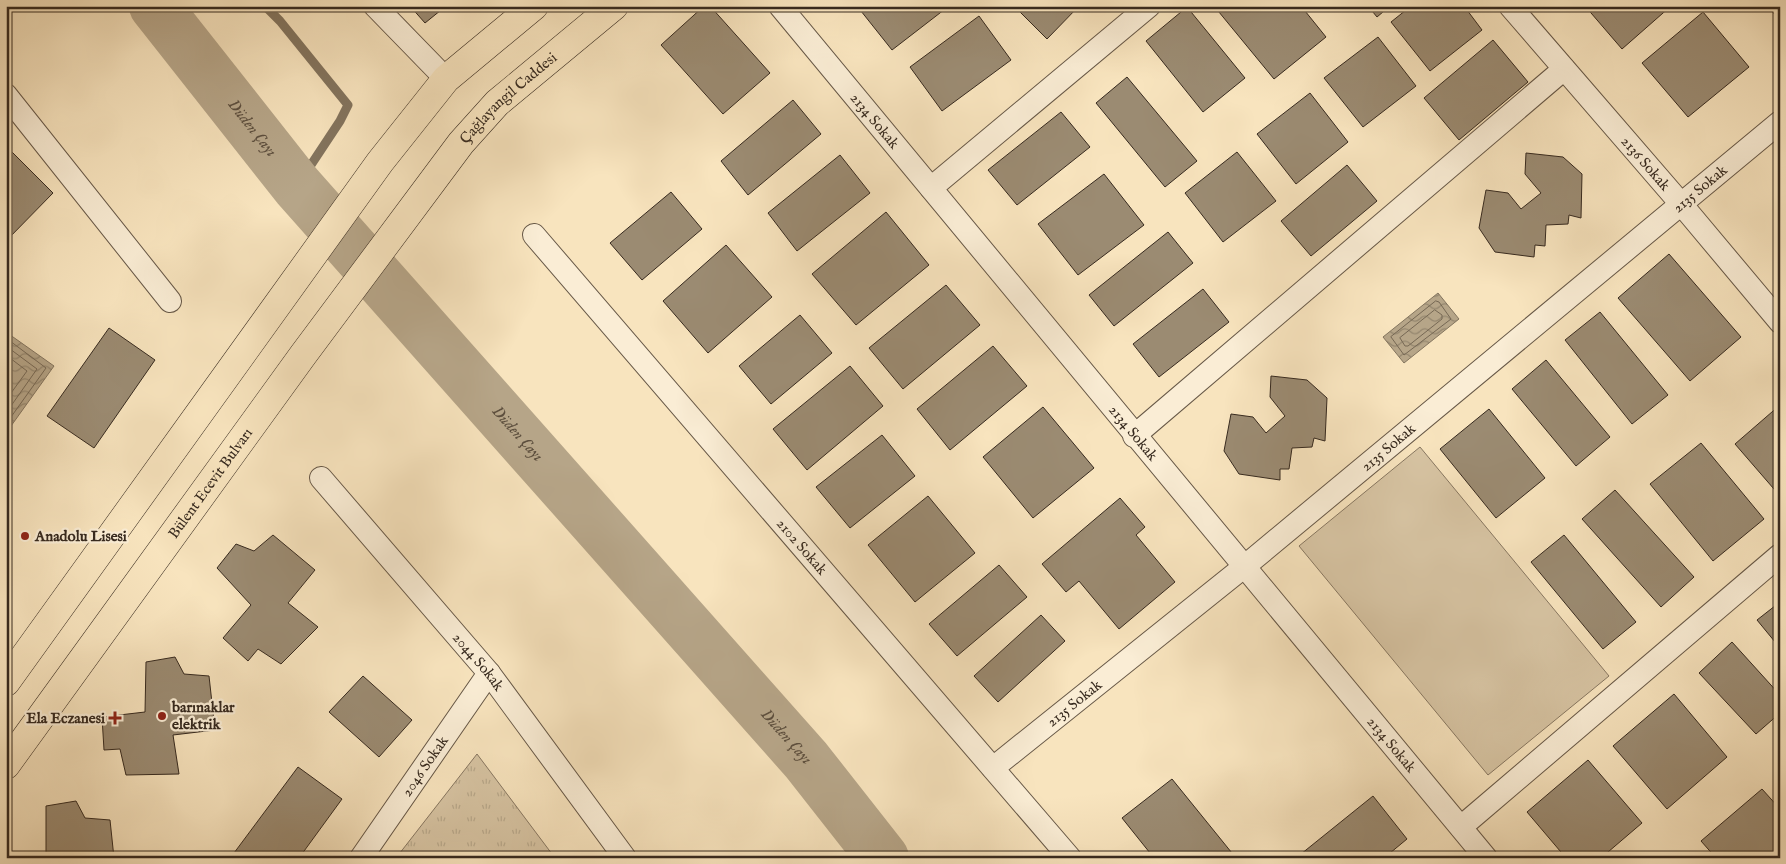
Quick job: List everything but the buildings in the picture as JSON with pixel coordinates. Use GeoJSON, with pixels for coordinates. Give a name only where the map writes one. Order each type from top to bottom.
{"type":"FeatureCollection","features":[{"type":"Feature","properties":{"kind":"main road"},"geometry":{"type":"LineString","coordinates":[[6,682],[380,162],[446,79],[534,6]]}},
{"type":"Feature","properties":{"kind":"main road","name":"Çağlayangil Caddesi"},"geometry":{"type":"LineString","coordinates":[[416,203],[461,143],[497,103],[614,6]]}},
{"type":"Feature","properties":{"kind":"main road","name":"Bülent Ecevit Bulvarı"},"geometry":{"type":"LineString","coordinates":[[6,765],[303,355],[416,203]]}},
{"type":"Feature","properties":{"kind":"street"},"geometry":{"type":"LineString","coordinates":[[375,6],[446,79]]}},
{"type":"Feature","properties":{"kind":"street","name":"2134 Sokak"},"geometry":{"type":"LineString","coordinates":[[780,6],[1134,436],[1486,858]]}},
{"type":"Feature","properties":{"kind":"street"},"geometry":{"type":"LineString","coordinates":[[931,188],[1149,6]]}},
{"type":"Feature","properties":{"kind":"street","name":"2136 Sokak"},"geometry":{"type":"LineString","coordinates":[[1510,6],[1780,322]]}},
{"type":"Feature","properties":{"kind":"street"},"geometry":{"type":"LineString","coordinates":[[1134,436],[1564,69]]}},
{"type":"Feature","properties":{"kind":"street"},"geometry":{"type":"LineString","coordinates":[[6,95],[170,301]]}},
{"type":"Feature","properties":{"kind":"street","name":"2135 Sokak"},"geometry":{"type":"LineString","coordinates":[[993,768],[1244,566],[1780,122]]}},
{"type":"Feature","properties":{"kind":"street","name":"2102 Sokak"},"geometry":{"type":"LineString","coordinates":[[534,235],[1070,858]]}},
{"type":"Feature","properties":{"kind":"street","name":"2044 Sokak"},"geometry":{"type":"LineString","coordinates":[[321,478],[489,674],[625,858]]}},
{"type":"Feature","properties":{"kind":"street"},"geometry":{"type":"LineString","coordinates":[[1461,827],[1780,554]]}},
{"type":"Feature","properties":{"kind":"street","name":"2046 Sokak"},"geometry":{"type":"LineString","coordinates":[[361,858],[489,674]]}},
{"type":"Feature","properties":{"kind":"green space"},"geometry":{"type":"Polygon","coordinates":[[[1420,447],[1609,676],[1488,775],[1299,546],[1420,447]]]}},
{"type":"Feature","properties":{"kind":"green space"},"geometry":{"type":"Polygon","coordinates":[[[477,754],[555,858],[396,858],[477,754]]]}},
{"type":"Feature","properties":{"kind":"water"},"geometry":{"type":"Polygon","coordinates":[[[1438,293],[1459,319],[1404,363],[1383,337],[1438,293]]]}},
{"type":"Feature","properties":{"kind":"water"},"geometry":{"type":"Polygon","coordinates":[[[6,332],[54,366],[6,433],[6,332]]]}},
{"type":"Feature","properties":{"kind":"waterway","name":"Düden Çayı"},"geometry":{"type":"LineString","coordinates":[[155,6],[297,186],[806,760],[883,858]]}},
{"type":"Feature","properties":{"kind":"waterway"},"geometry":{"type":"LineString","coordinates":[[265,6],[280,21],[348,105],[340,121],[297,186]]}},
{"type":"Feature","properties":{"kind":"place","name":"Anadolu Lisesi"},"geometry":{"type":"Point","coordinates":[25,536]}},
{"type":"Feature","properties":{"kind":"place","name":"barınaklar elektrik"},"geometry":{"type":"Point","coordinates":[162,716]}},
{"type":"Feature","properties":{"kind":"place","name":"Ela Eczanesi"},"geometry":{"type":"Point","coordinates":[115,718]}}]}
